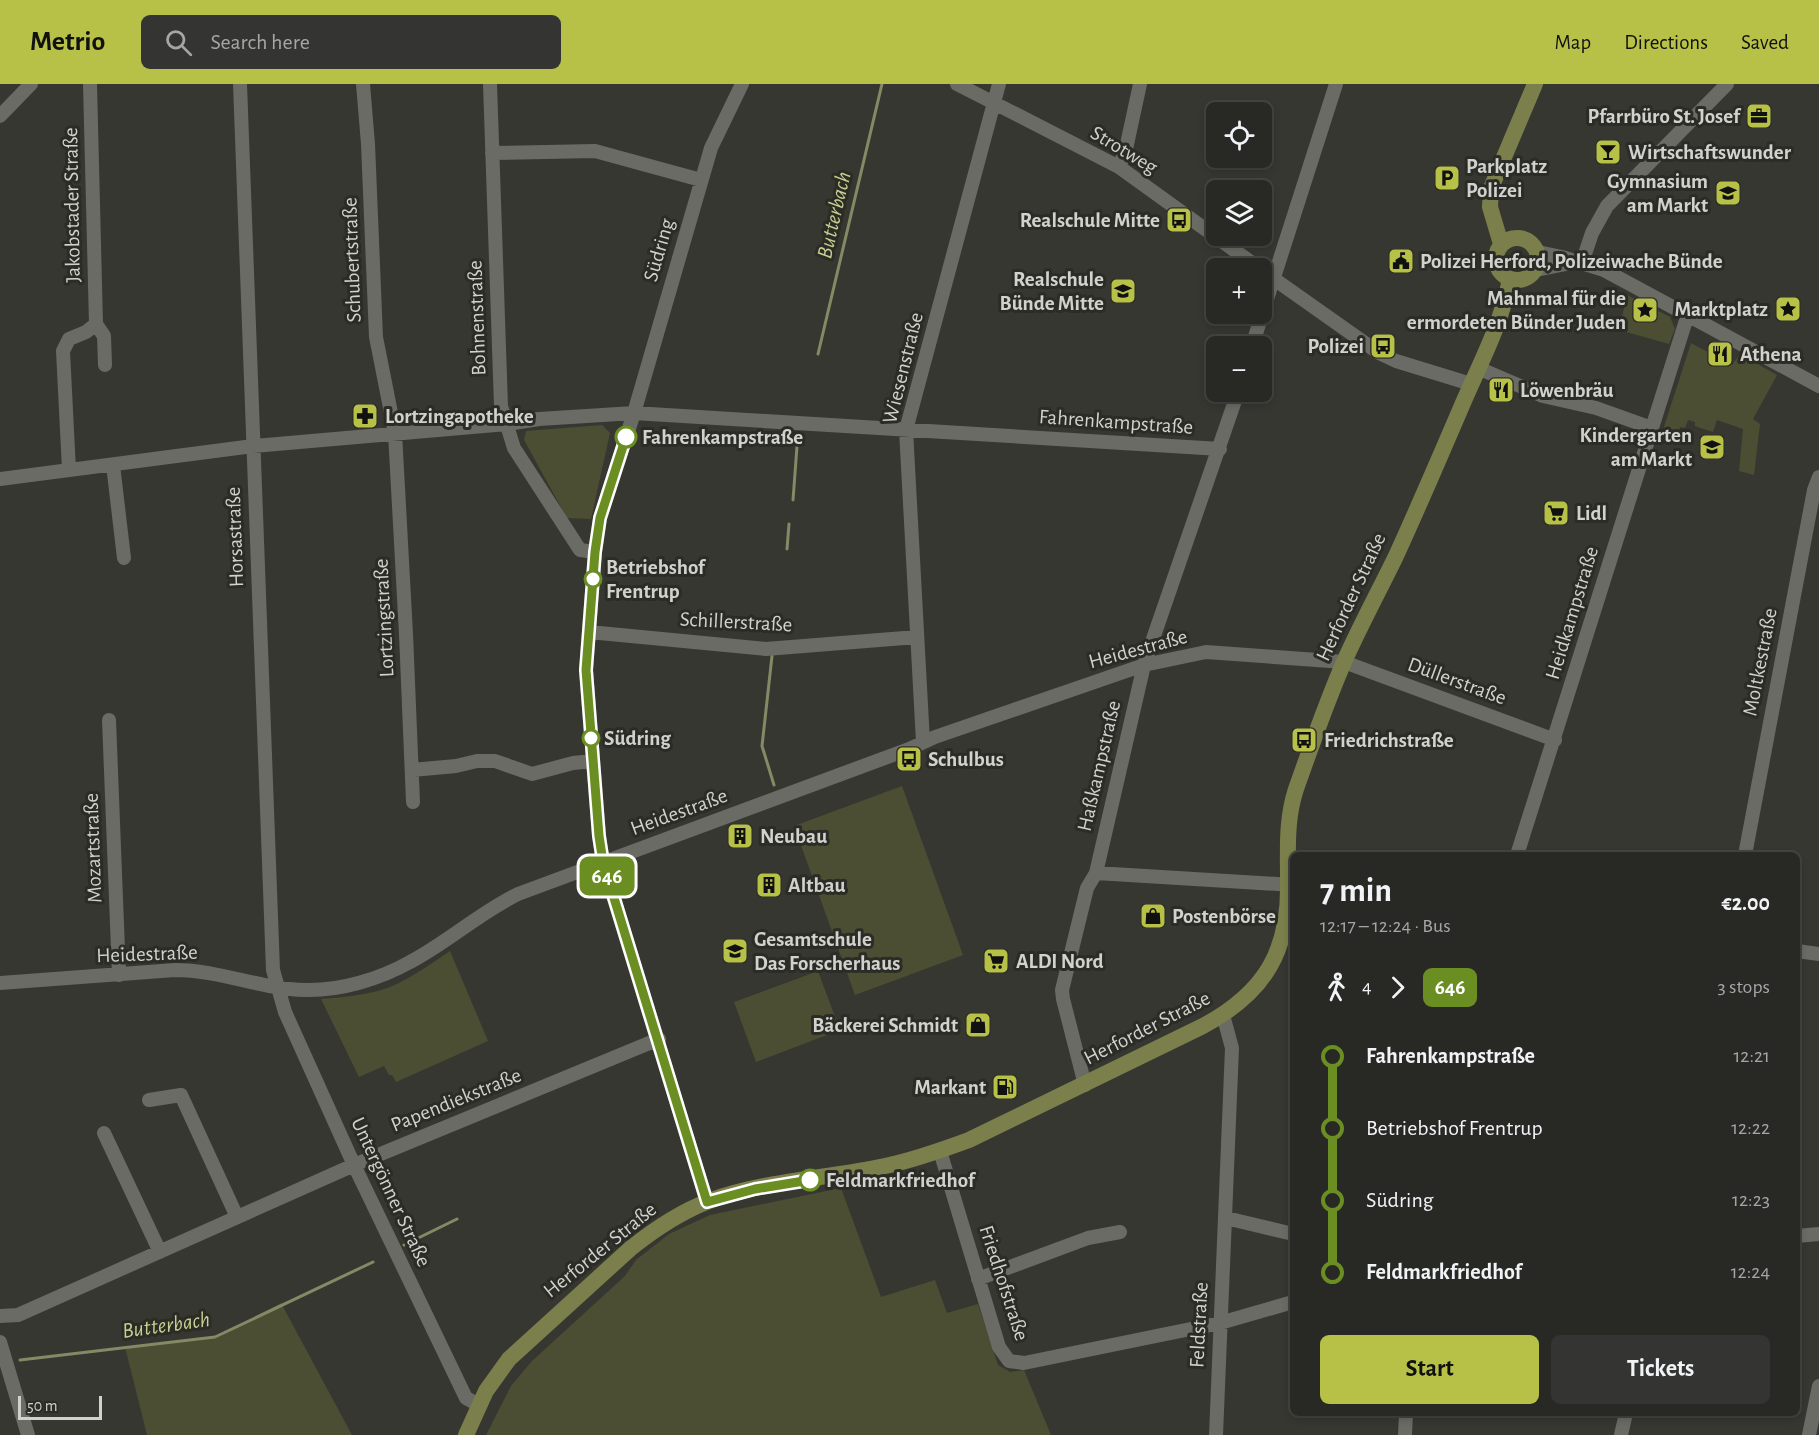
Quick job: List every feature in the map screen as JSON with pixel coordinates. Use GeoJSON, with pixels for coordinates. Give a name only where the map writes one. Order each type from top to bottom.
{"type":"FeatureCollection","features":[{"type":"Feature","properties":{"kind":"main road"},"geometry":{"type":"LineString","coordinates":[[1508,241],[1490,207],[1491,189],[1535,84]]}},
{"type":"Feature","properties":{"kind":"main road"},"geometry":{"type":"LineString","coordinates":[[1524,238],[1533,243],[1538,252],[1539,261],[1523,276],[1498,269],[1497,252],[1508,241],[1524,238]]}},
{"type":"Feature","properties":{"kind":"main road","name":"Herforder Straße"},"geometry":{"type":"LineString","coordinates":[[1290,852],[1289,817],[1295,792],[1344,662],[1421,502],[1495,333],[1507,297],[1523,276]]}},
{"type":"Feature","properties":{"kind":"main road","name":"Herforder Straße"},"geometry":{"type":"LineString","coordinates":[[466,1435],[496,1375],[510,1359],[606,1270],[651,1232],[707,1202],[755,1189],[888,1166],[969,1140],[1223,1015],[1258,984],[1274,961],[1284,935],[1290,894]]}},
{"type":"Feature","properties":{"kind":"street"},"geometry":{"type":"LineString","coordinates":[[0,116],[31,84]]}},
{"type":"Feature","properties":{"kind":"street","name":"Jakobstader Straße"},"geometry":{"type":"LineString","coordinates":[[90,84],[96,324],[104,336],[105,365]]}},
{"type":"Feature","properties":{"kind":"street","name":"Horsastraße"},"geometry":{"type":"LineString","coordinates":[[240,84],[273,970],[277,988]]}},
{"type":"Feature","properties":{"kind":"street","name":"Schubertstraße"},"geometry":{"type":"LineString","coordinates":[[363,84],[368,144],[376,337],[394,433]]}},
{"type":"Feature","properties":{"kind":"street","name":"Bohnenstraße"},"geometry":{"type":"LineString","coordinates":[[489,84],[501,406],[514,448],[580,550],[595,552]]}},
{"type":"Feature","properties":{"kind":"street","name":"Südring"},"geometry":{"type":"LineString","coordinates":[[707,1202],[603,862],[586,670],[595,552],[600,518],[634,413],[711,148],[742,84]]}},
{"type":"Feature","properties":{"kind":"street","name":"Strotweg"},"geometry":{"type":"LineString","coordinates":[[957,84],[1119,167],[1245,258]]}},
{"type":"Feature","properties":{"kind":"street","name":"Wiesenstraße"},"geometry":{"type":"LineString","coordinates":[[923,742],[906,430],[999,84]]}},
{"type":"Feature","properties":{"kind":"street"},"geometry":{"type":"LineString","coordinates":[[1119,167],[1126,149],[1140,84]]}},
{"type":"Feature","properties":{"kind":"street"},"geometry":{"type":"LineString","coordinates":[[1255,336],[1336,84]]}},
{"type":"Feature","properties":{"kind":"street"},"geometry":{"type":"LineString","coordinates":[[1579,263],[1607,206],[1726,84]]}},
{"type":"Feature","properties":{"kind":"street"},"geometry":{"type":"LineString","coordinates":[[492,153],[595,151],[701,180]]}},
{"type":"Feature","properties":{"kind":"street"},"geometry":{"type":"LineString","coordinates":[[1538,252],[1604,270],[1819,386]]}},
{"type":"Feature","properties":{"kind":"street"},"geometry":{"type":"LineString","coordinates":[[1523,276],[1579,263]]}},
{"type":"Feature","properties":{"kind":"street","name":"Strotweg"},"geometry":{"type":"LineString","coordinates":[[1274,279],[1379,353],[1396,361],[1471,384]]}},
{"type":"Feature","properties":{"kind":"street","name":"Heidkampstraße"},"geometry":{"type":"LineString","coordinates":[[1518,852],[1688,314]]}},
{"type":"Feature","properties":{"kind":"street"},"geometry":{"type":"LineString","coordinates":[[69,470],[63,351],[69,339],[86,333],[96,324]]}},
{"type":"Feature","properties":{"kind":"street"},"geometry":{"type":"LineString","coordinates":[[1478,368],[1543,396],[1596,408],[1653,428]]}},
{"type":"Feature","properties":{"kind":"street","name":"Haßkampstraße"},"geometry":{"type":"LineString","coordinates":[[1085,1084],[1062,990],[1087,888],[1096,873],[1144,665],[1235,402]]}},
{"type":"Feature","properties":{"kind":"street","name":"Fahrenkampstraße"},"geometry":{"type":"LineString","coordinates":[[0,479],[253,446],[507,424],[540,419],[634,413],[1220,449]]}},
{"type":"Feature","properties":{"kind":"street","name":"Lortzingstraße"},"geometry":{"type":"LineString","coordinates":[[394,433],[413,802]]}},
{"type":"Feature","properties":{"kind":"street"},"geometry":{"type":"LineString","coordinates":[[113,465],[124,558]]}},
{"type":"Feature","properties":{"kind":"street","name":"Moltkestraße"},"geometry":{"type":"LineString","coordinates":[[1746,852],[1814,490],[1819,477]]}},
{"type":"Feature","properties":{"kind":"street","name":"Schillerstraße"},"geometry":{"type":"LineString","coordinates":[[589,632],[766,649],[917,637]]}},
{"type":"Feature","properties":{"kind":"street","name":"Heidestraße"},"geometry":{"type":"LineString","coordinates":[[0,983],[189,970],[277,988],[321,990],[364,980],[411,962],[494,905],[518,894],[923,742],[1144,665],[1206,652],[1344,662]]}},
{"type":"Feature","properties":{"kind":"street","name":"Düllerstraße"},"geometry":{"type":"LineString","coordinates":[[1344,662],[1555,740]]}},
{"type":"Feature","properties":{"kind":"street","name":"Mozartstraße"},"geometry":{"type":"LineString","coordinates":[[109,720],[119,975]]}},
{"type":"Feature","properties":{"kind":"street"},"geometry":{"type":"LineString","coordinates":[[412,770],[456,766],[477,761],[495,761],[532,774],[573,763],[593,761]]}},
{"type":"Feature","properties":{"kind":"street"},"geometry":{"type":"LineString","coordinates":[[1096,873],[1290,885]]}},
{"type":"Feature","properties":{"kind":"street"},"geometry":{"type":"LineString","coordinates":[[1800,951],[1819,954]]}},
{"type":"Feature","properties":{"kind":"street","name":"Untergönner Straße"},"geometry":{"type":"LineString","coordinates":[[277,988],[285,1012],[354,1165],[466,1398],[479,1405]]}},
{"type":"Feature","properties":{"kind":"street","name":"Feldstraße"},"geometry":{"type":"LineString","coordinates":[[1216,1435],[1232,1048],[1223,1015]]}},
{"type":"Feature","properties":{"kind":"street","name":"Papendiekstraße"},"geometry":{"type":"LineString","coordinates":[[0,1316],[18,1315],[354,1165],[659,1039]]}},
{"type":"Feature","properties":{"kind":"street"},"geometry":{"type":"LineString","coordinates":[[149,1101],[181,1095],[237,1217]]}},
{"type":"Feature","properties":{"kind":"street"},"geometry":{"type":"LineString","coordinates":[[104,1133],[160,1251]]}},
{"type":"Feature","properties":{"kind":"street","name":"Friedhofstraße"},"geometry":{"type":"LineString","coordinates":[[940,1151],[999,1347],[1009,1360],[1024,1363],[1220,1323],[1290,1303]]}},
{"type":"Feature","properties":{"kind":"street"},"geometry":{"type":"LineString","coordinates":[[1226,1218],[1290,1233]]}},
{"type":"Feature","properties":{"kind":"street"},"geometry":{"type":"LineString","coordinates":[[978,1279],[1088,1238],[1120,1232]]}},
{"type":"Feature","properties":{"kind":"street"},"geometry":{"type":"LineString","coordinates":[[1800,1236],[1819,1234]]}},
{"type":"Feature","properties":{"kind":"street"},"geometry":{"type":"LineString","coordinates":[[0,1342],[28,1435]]}},
{"type":"Feature","properties":{"kind":"street"},"geometry":{"type":"LineString","coordinates":[[1809,1435],[1819,1386]]}},
{"type":"Feature","properties":{"kind":"street"},"geometry":{"type":"LineString","coordinates":[[1405,1435],[1406,1416]]}},
{"type":"Feature","properties":{"kind":"street"},"geometry":{"type":"LineString","coordinates":[[1621,1435],[1625,1416]]}},
{"type":"Feature","properties":{"kind":"green space"},"geometry":{"type":"Polygon","coordinates":[[[1627,295],[1670,317],[1675,329],[1669,344],[1619,330],[1627,295]]]}},
{"type":"Feature","properties":{"kind":"green space"},"geometry":{"type":"Polygon","coordinates":[[[1691,343],[1732,365],[1740,354],[1777,375],[1753,419],[1760,424],[1754,475],[1739,471],[1743,429],[1717,420],[1713,432],[1695,426],[1695,422],[1688,420],[1685,428],[1680,427],[1677,437],[1662,433],[1691,343]]]}},
{"type":"Feature","properties":{"kind":"green space"},"geometry":{"type":"Polygon","coordinates":[[[602,425],[610,433],[591,519],[567,518],[524,440],[526,431],[602,425]]]}},
{"type":"Feature","properties":{"kind":"green space"},"geometry":{"type":"Polygon","coordinates":[[[902,786],[963,955],[855,995],[794,826],[902,786]]]}},
{"type":"Feature","properties":{"kind":"green space"},"geometry":{"type":"Polygon","coordinates":[[[450,951],[488,1041],[396,1082],[384,1066],[359,1077],[321,999],[382,990],[413,975],[450,951]]]}},
{"type":"Feature","properties":{"kind":"green space"},"geometry":{"type":"Polygon","coordinates":[[[818,971],[840,1030],[756,1062],[734,1002],[818,971]]]}},
{"type":"Feature","properties":{"kind":"green space","name":"Feldmarkfriedhof"},"geometry":{"type":"Polygon","coordinates":[[[841,1188],[881,1297],[935,1280],[947,1313],[978,1304],[998,1365],[1010,1372],[1024,1370],[1051,1435],[486,1435],[511,1386],[532,1361],[625,1276],[636,1260],[669,1234],[710,1215],[841,1188]]]}},
{"type":"Feature","properties":{"kind":"green space"},"geometry":{"type":"Polygon","coordinates":[[[281,1303],[352,1435],[147,1435],[125,1347],[216,1338],[281,1303]]]}},
{"type":"Feature","properties":{"kind":"waterway","name":"Butterbach"},"geometry":{"type":"LineString","coordinates":[[818,354],[882,84]]}},
{"type":"Feature","properties":{"kind":"waterway","name":"Butterbach"},"geometry":{"type":"LineString","coordinates":[[793,500],[798,433]]}},
{"type":"Feature","properties":{"kind":"waterway","name":"Butterbach"},"geometry":{"type":"LineString","coordinates":[[787,549],[789,524]]}},
{"type":"Feature","properties":{"kind":"waterway","name":"Butterbach"},"geometry":{"type":"LineString","coordinates":[[772,656],[762,746],[774,785]]}},
{"type":"Feature","properties":{"kind":"waterway","name":"Butterbach"},"geometry":{"type":"LineString","coordinates":[[404,1245],[457,1219]]}},
{"type":"Feature","properties":{"kind":"waterway","name":"Butterbach"},"geometry":{"type":"LineString","coordinates":[[20,1360],[215,1337],[373,1262]]}},
{"type":"Feature","properties":{"kind":"bus line","name":"646"},"geometry":{"type":"LineString","coordinates":[[626,437],[600,518],[595,552],[586,670],[603,862],[707,1202],[755,1189],[810,1180]]}},
{"type":"Feature","properties":{"kind":"place","name":"Pfarrbüro St. Josef"},"geometry":{"type":"Point","coordinates":[1759,116]}},
{"type":"Feature","properties":{"kind":"place","name":"Wirtschaftswunder"},"geometry":{"type":"Point","coordinates":[1608,152]}},
{"type":"Feature","properties":{"kind":"place","name":"Parkplatz Polizei"},"geometry":{"type":"Point","coordinates":[1447,178]}},
{"type":"Feature","properties":{"kind":"place","name":"Gymnasium am Markt"},"geometry":{"type":"Point","coordinates":[1728,193]}},
{"type":"Feature","properties":{"kind":"place","name":"Realschule Mitte"},"geometry":{"type":"Point","coordinates":[1179,220]}},
{"type":"Feature","properties":{"kind":"place","name":"Polizei Herford, Polizeiwache Bünde"},"geometry":{"type":"Point","coordinates":[1401,261]}},
{"type":"Feature","properties":{"kind":"place","name":"Realschule Bünde Mitte"},"geometry":{"type":"Point","coordinates":[1123,291]}},
{"type":"Feature","properties":{"kind":"place","name":"Marktplatz"},"geometry":{"type":"Point","coordinates":[1788,309]}},
{"type":"Feature","properties":{"kind":"place","name":"Mahnmal für die ermordeten Bünder Juden"},"geometry":{"type":"Point","coordinates":[1645,310]}},
{"type":"Feature","properties":{"kind":"place","name":"Polizei"},"geometry":{"type":"Point","coordinates":[1383,346]}},
{"type":"Feature","properties":{"kind":"place","name":"Athena"},"geometry":{"type":"Point","coordinates":[1720,354]}},
{"type":"Feature","properties":{"kind":"place","name":"Löwenbräu"},"geometry":{"type":"Point","coordinates":[1501,390]}},
{"type":"Feature","properties":{"kind":"place","name":"Lortzingapotheke"},"geometry":{"type":"Point","coordinates":[365,416]}},
{"type":"Feature","properties":{"kind":"place","name":"Fahrenkampstraße"},"geometry":{"type":"Point","coordinates":[626,437]}},
{"type":"Feature","properties":{"kind":"place","name":"Kindergarten am Markt"},"geometry":{"type":"Point","coordinates":[1712,447]}},
{"type":"Feature","properties":{"kind":"place","name":"Lidl"},"geometry":{"type":"Point","coordinates":[1556,513]}},
{"type":"Feature","properties":{"kind":"place","name":"Betriebshof Frentrup"},"geometry":{"type":"Point","coordinates":[593,579]}},
{"type":"Feature","properties":{"kind":"place","name":"Südring"},"geometry":{"type":"Point","coordinates":[591,738]}},
{"type":"Feature","properties":{"kind":"place","name":"Friedrichstraße"},"geometry":{"type":"Point","coordinates":[1304,740]}},
{"type":"Feature","properties":{"kind":"place","name":"Schulbus"},"geometry":{"type":"Point","coordinates":[909,759]}},
{"type":"Feature","properties":{"kind":"place","name":"Neubau"},"geometry":{"type":"Point","coordinates":[740,836]}},
{"type":"Feature","properties":{"kind":"place","name":"Altbau"},"geometry":{"type":"Point","coordinates":[769,885]}},
{"type":"Feature","properties":{"kind":"place","name":"Postenbörse"},"geometry":{"type":"Point","coordinates":[1153,916]}},
{"type":"Feature","properties":{"kind":"place","name":"Gesamtschule Das Forscherhaus"},"geometry":{"type":"Point","coordinates":[735,951]}},
{"type":"Feature","properties":{"kind":"place","name":"ALDI Nord"},"geometry":{"type":"Point","coordinates":[996,961]}},
{"type":"Feature","properties":{"kind":"place","name":"Bäckerei Schmidt"},"geometry":{"type":"Point","coordinates":[978,1025]}},
{"type":"Feature","properties":{"kind":"place","name":"Markant"},"geometry":{"type":"Point","coordinates":[1005,1087]}},
{"type":"Feature","properties":{"kind":"place","name":"Feldmarkfriedhof"},"geometry":{"type":"Point","coordinates":[810,1180]}}]}
